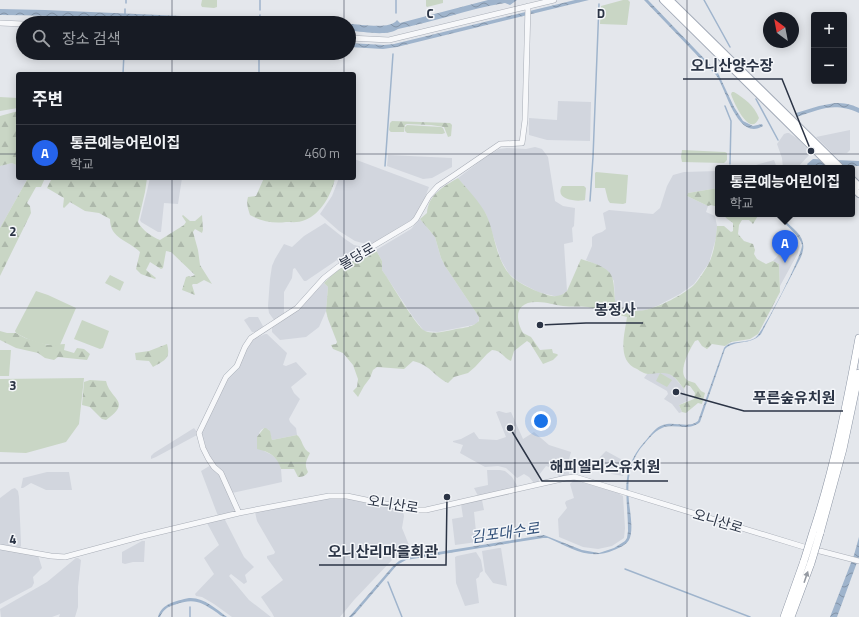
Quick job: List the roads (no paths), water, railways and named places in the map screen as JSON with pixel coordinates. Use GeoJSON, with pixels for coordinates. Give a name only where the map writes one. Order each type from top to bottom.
{"type":"FeatureCollection","features":[{"type":"Feature","properties":{"kind":"highway"},"geometry":{"type":"LineString","coordinates":[[816,533],[844,417],[859,338]]}},
{"type":"Feature","properties":{"kind":"highway"},"geometry":{"type":"LineString","coordinates":[[791,617],[843,449],[859,374]]}},
{"type":"Feature","properties":{"kind":"highway"},"geometry":{"type":"LineString","coordinates":[[784,617],[807,562]]}},
{"type":"Feature","properties":{"kind":"main road"},"geometry":{"type":"LineString","coordinates":[[663,0],[830,165]]}},
{"type":"Feature","properties":{"kind":"main road"},"geometry":{"type":"LineString","coordinates":[[670,0],[838,165]]}},
{"type":"Feature","properties":{"kind":"street"},"geometry":{"type":"LineString","coordinates":[[356,38],[389,40],[554,0]]}},
{"type":"Feature","properties":{"kind":"street","name":"불당로"},"geometry":{"type":"LineString","coordinates":[[239,512],[221,473],[214,467],[203,448],[199,432],[226,377],[237,366],[244,347],[251,338],[297,308],[324,278],[338,267],[412,223],[416,219],[429,196],[438,186],[500,144],[522,143],[525,120],[528,6]]}},
{"type":"Feature","properties":{"kind":"street"},"geometry":{"type":"LineString","coordinates":[[0,23],[16,24]]}},
{"type":"Feature","properties":{"kind":"street","name":"오니산로"},"geometry":{"type":"LineString","coordinates":[[0,547],[51,556],[66,557],[239,512],[337,496],[358,498],[404,509],[426,510],[575,477],[804,547]]}},
{"type":"Feature","properties":{"kind":"street"},"geometry":{"type":"LineString","coordinates":[[820,551],[859,561]]}},
{"type":"Feature","properties":{"kind":"water"},"geometry":{"type":"Polygon","coordinates":[[[488,0],[517,0],[510,5],[505,3],[464,12],[387,33],[356,32],[356,25],[382,26],[394,23],[397,20],[400,23],[488,0]]]}},
{"type":"Feature","properties":{"kind":"water"},"geometry":{"type":"Polygon","coordinates":[[[575,0],[589,0],[397,47],[383,49],[356,47],[356,43],[394,44],[575,0]]]}},
{"type":"Feature","properties":{"kind":"water"},"geometry":{"type":"Polygon","coordinates":[[[644,0],[648,0],[718,73],[734,107],[743,121],[753,126],[762,124],[763,126],[754,129],[746,127],[739,120],[716,75],[644,0]]]}},
{"type":"Feature","properties":{"kind":"water"},"geometry":{"type":"Polygon","coordinates":[[[0,9],[182,16],[49,16],[0,15],[0,9]]]}},
{"type":"Feature","properties":{"kind":"water"},"geometry":{"type":"Polygon","coordinates":[[[835,103],[847,104],[859,108],[859,113],[835,107],[821,109],[797,117],[796,113],[835,103]]]}},
{"type":"Feature","properties":{"kind":"water"},"geometry":{"type":"Polygon","coordinates":[[[813,159],[859,161],[859,166],[807,164],[813,159]]]}},
{"type":"Feature","properties":{"kind":"water"},"geometry":{"type":"Polygon","coordinates":[[[782,218],[800,236],[802,240],[803,252],[774,309],[801,251],[802,245],[796,235],[780,219],[782,218]]]}},
{"type":"Feature","properties":{"kind":"water"},"geometry":{"type":"Polygon","coordinates":[[[774,309],[761,334],[757,338],[747,341],[755,338],[774,309]]]}},
{"type":"Feature","properties":{"kind":"water"},"geometry":{"type":"Polygon","coordinates":[[[747,341],[733,344],[725,349],[700,422],[696,425],[686,427],[671,426],[659,429],[647,440],[636,456],[630,471],[628,486],[631,521],[630,537],[629,540],[622,546],[605,553],[588,554],[572,549],[548,538],[543,538],[406,560],[397,565],[355,614],[352,617],[349,617],[393,566],[407,557],[544,535],[582,550],[599,553],[614,548],[625,541],[628,531],[626,494],[628,472],[632,461],[638,450],[652,433],[660,426],[667,424],[686,425],[698,421],[724,348],[734,342],[747,341]]]}},
{"type":"Feature","properties":{"kind":"water"},"geometry":{"type":"Polygon","coordinates":[[[859,537],[859,557],[837,617],[830,617],[854,555],[859,537]]]}},
{"type":"Feature","properties":{"kind":"water"},"geometry":{"type":"Polygon","coordinates":[[[189,598],[205,601],[227,617],[221,616],[201,603],[191,601],[169,607],[160,617],[158,617],[160,612],[170,603],[189,598]]]}},
{"type":"Feature","properties":{"kind":"waterway"},"geometry":{"type":"LineString","coordinates":[[260,0],[260,10]]}},
{"type":"Feature","properties":{"kind":"waterway"},"geometry":{"type":"LineString","coordinates":[[396,0],[396,13]]}},
{"type":"Feature","properties":{"kind":"waterway"},"geometry":{"type":"LineString","coordinates":[[704,0],[730,47]]}},
{"type":"Feature","properties":{"kind":"waterway"},"geometry":{"type":"LineString","coordinates":[[590,201],[599,4]]}},
{"type":"Feature","properties":{"kind":"waterway"},"geometry":{"type":"LineString","coordinates":[[125,9],[125,15]]}},
{"type":"Feature","properties":{"kind":"waterway"},"geometry":{"type":"LineString","coordinates":[[385,166],[393,54]]}},
{"type":"Feature","properties":{"kind":"waterway"},"geometry":{"type":"LineString","coordinates":[[123,72],[124,60]]}},
{"type":"Feature","properties":{"kind":"waterway"},"geometry":{"type":"LineString","coordinates":[[259,60],[259,72]]}},
{"type":"Feature","properties":{"kind":"waterway"},"geometry":{"type":"LineString","coordinates":[[756,99],[778,140]]}},
{"type":"Feature","properties":{"kind":"waterway"},"geometry":{"type":"LineString","coordinates":[[725,106],[731,121],[730,164]]}},
{"type":"Feature","properties":{"kind":"waterway"},"geometry":{"type":"LineString","coordinates":[[625,569],[750,617]]}},
{"type":"Feature","properties":{"kind":"waterway"},"geometry":{"type":"LineString","coordinates":[[388,582],[402,617]]}},
{"type":"Feature","properties":{"kind":"waterway"},"geometry":{"type":"LineString","coordinates":[[190,607],[190,617]]}},
{"type":"Feature","properties":{"kind":"place","name":"오니산양수장"},"geometry":{"type":"Point","coordinates":[811,151]}},
{"type":"Feature","properties":{"kind":"place","name":"통큰예능어린이집"},"geometry":{"type":"Point","coordinates":[785,263]}},
{"type":"Feature","properties":{"kind":"place","name":"봉정사"},"geometry":{"type":"Point","coordinates":[540,325]}},
{"type":"Feature","properties":{"kind":"place","name":"푸른숲유치원"},"geometry":{"type":"Point","coordinates":[676,392]}},
{"type":"Feature","properties":{"kind":"place","name":"해피엘리스유치원"},"geometry":{"type":"Point","coordinates":[510,428]}},
{"type":"Feature","properties":{"kind":"place","name":"오니산리마을회관"},"geometry":{"type":"Point","coordinates":[447,497]}},
{"type":"Feature","properties":{"kind":"water label","name":"김포대수로"},"geometry":{"type":"Point","coordinates":[505,533]}}]}
